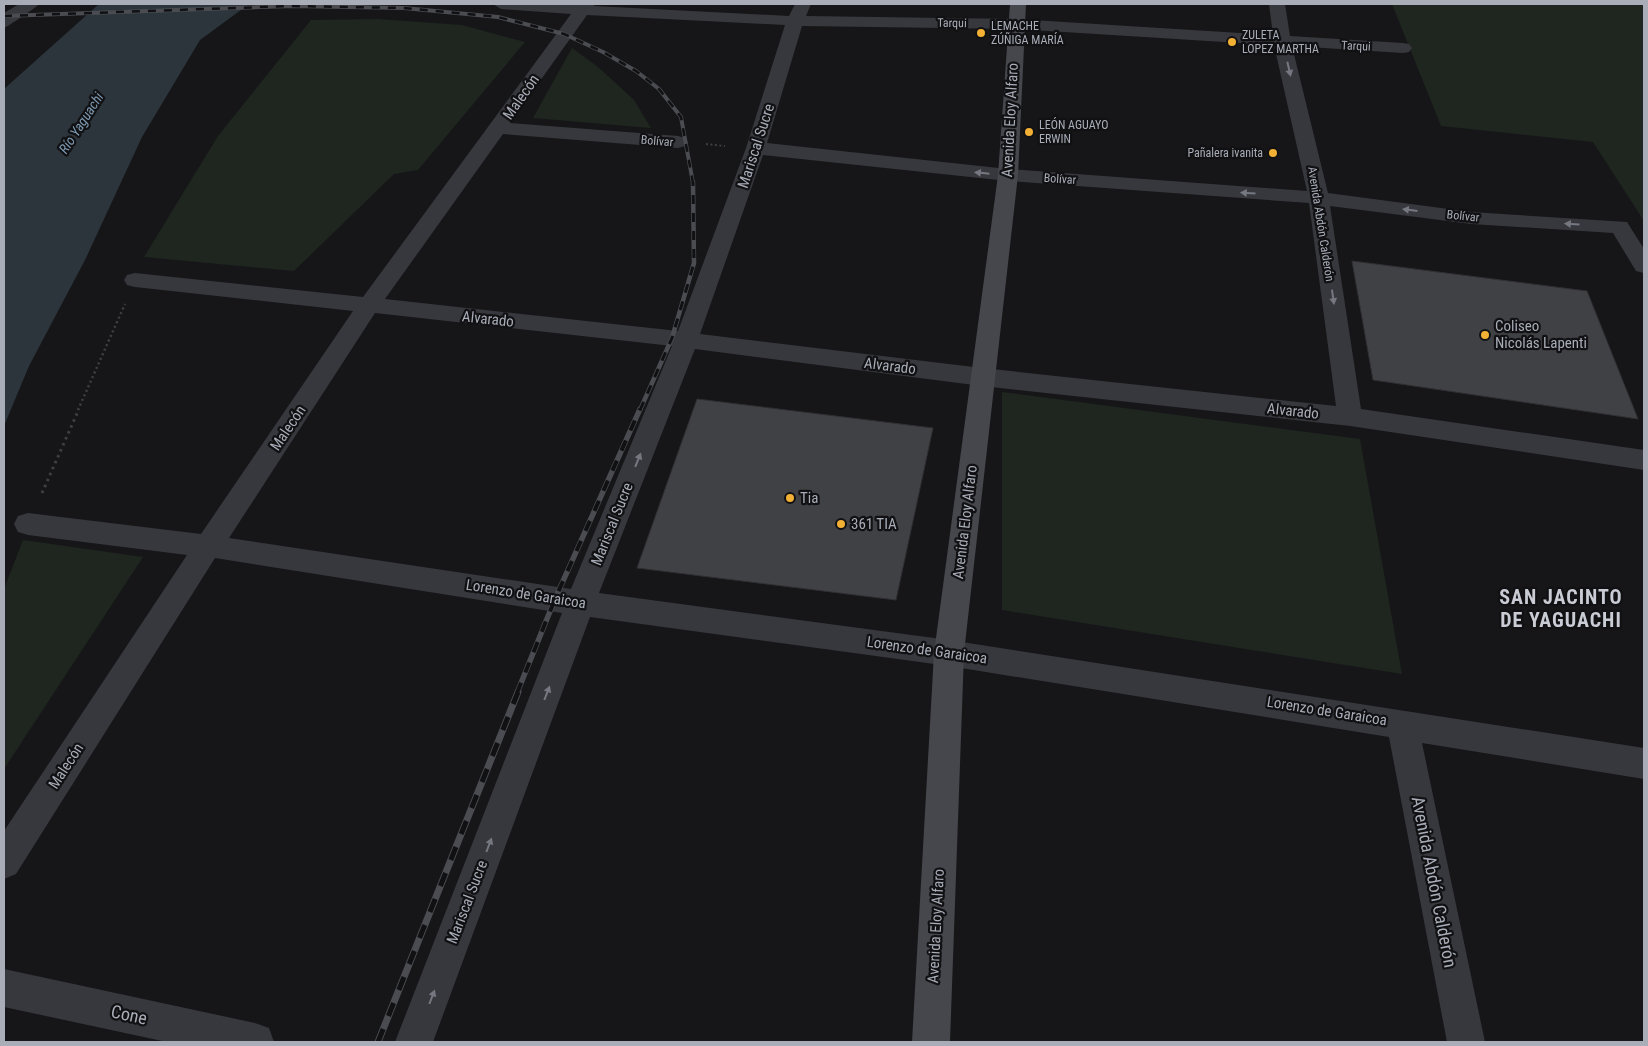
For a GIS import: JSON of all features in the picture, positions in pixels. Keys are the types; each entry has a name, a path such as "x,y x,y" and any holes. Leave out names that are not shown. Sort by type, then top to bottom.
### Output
{"street":[{"path":"4,6 30,4"},
{"path":"4,24 11,16 30,4"},
{"name":"Tarqui","path":"501,4 585,7 795,21 1016,14 1282,42 1402,48"},
{"name":"Mariscal Sucre","path":"414,1042 580,603 686,341 756,148 795,21 803,4"},
{"name":"Avenida Abdón Calderón","path":"1277,4 1282,42 1319,198 1350,417"},
{"name":"Malecón","path":"4,862 208,546 368,307 585,7"},
{"name":"Avenida Eloy Alfaro","path":"931,1042 949,652 1008,175 1016,14"},
{"name":"Bolívar","path":"499,128 678,142"},
{"name":"Bolívar","path":"756,148 1008,175 1319,198 1472,218 1620,227 1644,266"},
{"name":"Alvarado","path":"135,280 1350,417 1644,460"},
{"name":"Lorenzo de Garaicoa","path":"28,524 208,546 580,603 949,652 1644,763"},
{"name":"Avenida Abdón Calderón","path":"1402,723 1466,1042"},
{"name":"Cone","path":"4,988 255,1042"}],"path":[{"name":"Bolívar","path":"678,142 756,148"},
{"path":"28,524 135,280"}],"shaded area":[{"path":"1392,4 1644,4 1644,221 1593,142 1441,126"},
{"path":"378,19 462,25 525,42 418,170 394,174 294,271 144,257 218,136 311,20"},
{"path":"572,48 598,67 634,100 651,128 533,118"},
{"path":"1002,392 1360,439 1402,674 1002,610"},
{"path":"23,540 143,557 4,769 4,589"}],"water":[{"name":"Río Yaguachi","path":"99,4 249,4 200,40 142,137 85,260 29,366 4,426 4,89"}],"building":[{"name":"Coliseo Nicolás Lapenti","path":"1352,261 1587,291 1638,419 1373,380"},
{"name":"Tia","path":"697,399 933,428 896,600 637,568"}],"railway":[{"path":"4,16 292,6 404,8 498,17 564,34 603,52 636,71 659,89 681,117 693,183"},
{"path":"640,410 672,338 694,263 693,182"},
{"path":"517,693 555,599 640,409"},
{"path":"378,1042 518,692"}],"place":[{"name":"LEMACHE ZÚÑIGA MARÍA","path":"981,33"},
{"name":"ZULETA LOPEZ MARTHA","path":"1232,42"},
{"name":"LEÓN AGUAYO ERWIN","path":"1029,132"},
{"name":"Pañalera ivanita","path":"1273,153"},
{"name":"Coliseo Nicolás Lapenti","path":"1485,335"},
{"name":"Tia","path":"790,498"},
{"name":"361 TIA","path":"841,524"}],"district":[{"name":"SAN JACINTO DE YAGUACHI","path":"1561,608"}]}
